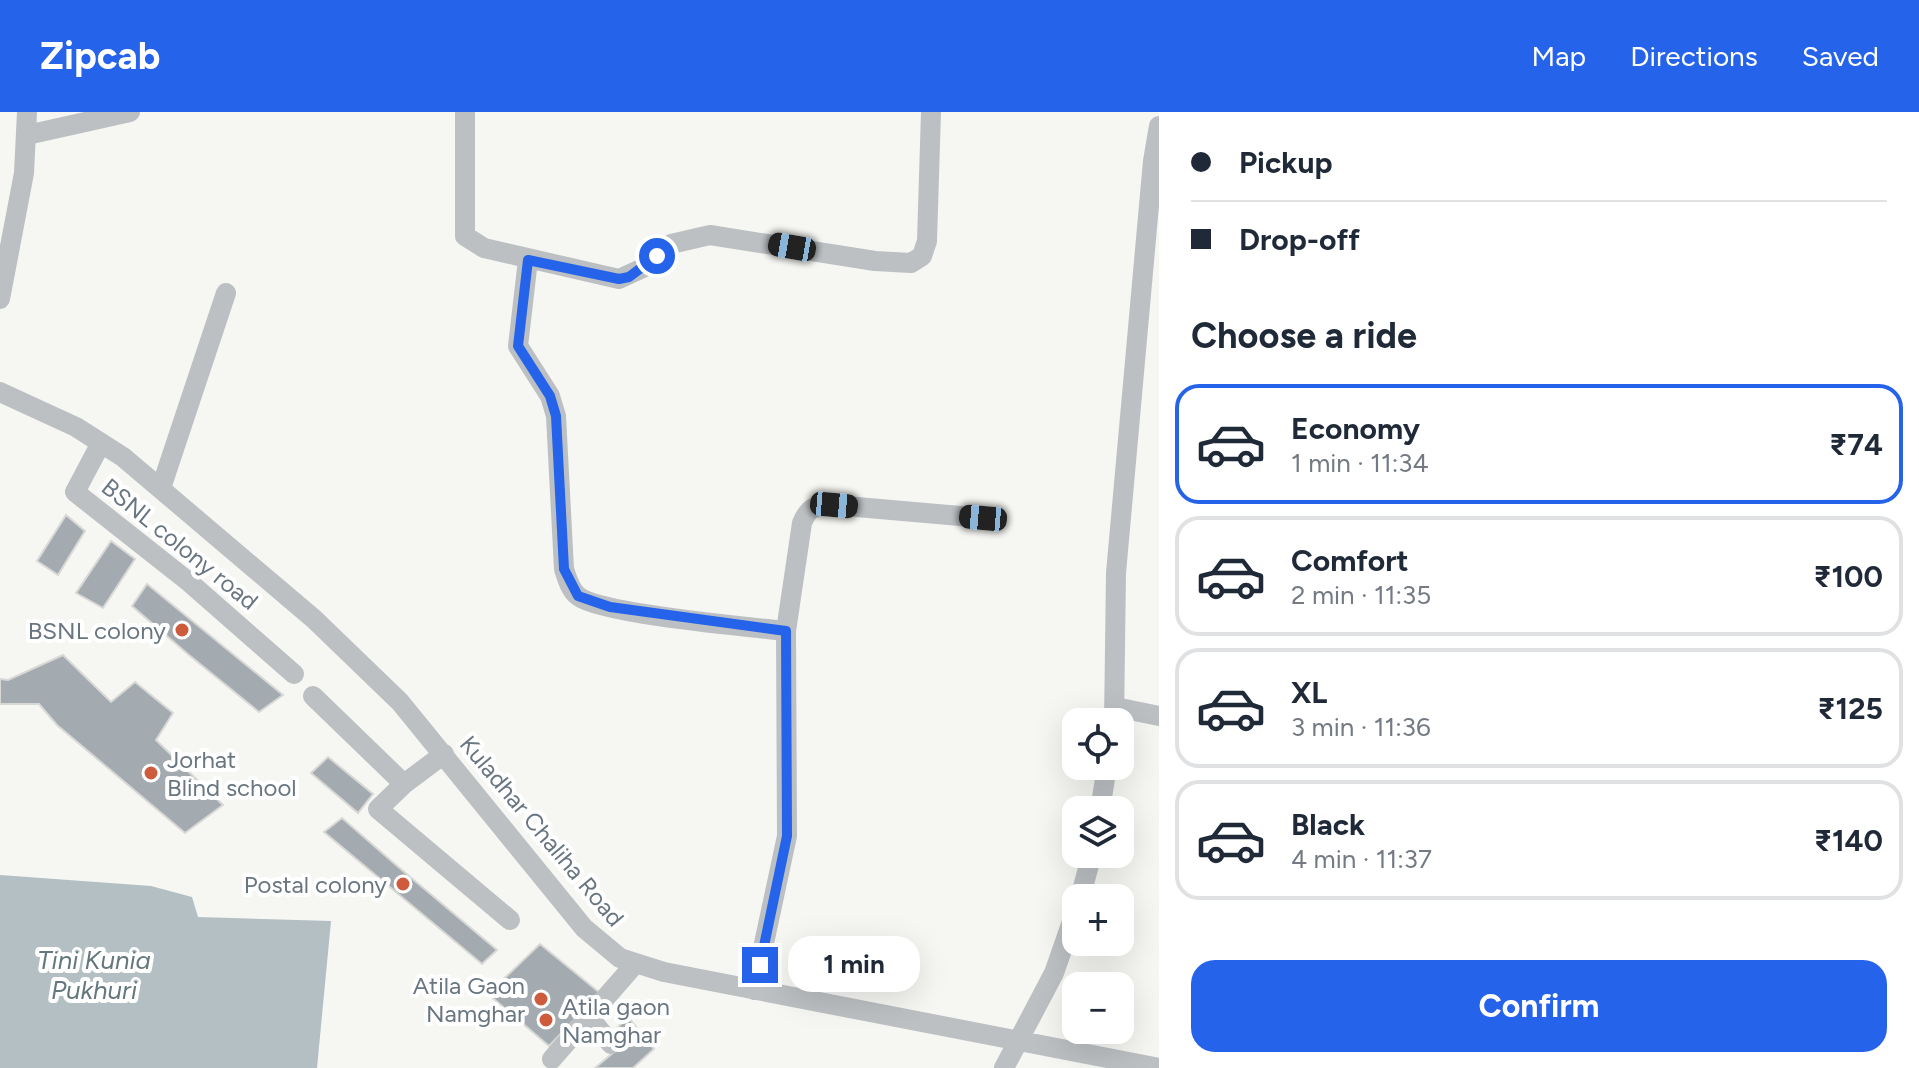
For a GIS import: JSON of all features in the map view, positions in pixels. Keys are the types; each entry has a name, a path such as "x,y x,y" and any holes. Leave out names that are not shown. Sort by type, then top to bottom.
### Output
{"street":[{"path":"0,299 19,204 27,112"},
{"path":"27,135 130,112"},
{"path":"465,112 462,228 465,236 484,248 619,279 643,268 671,244 710,235 875,261 911,263 922,256 927,241 931,112"},
{"path":"1115,708 1116,562 1153,161 1159,126"},
{"path":"528,260 518,346 550,396 556,416 564,569 569,585 578,596 610,607 786,631"},
{"path":"161,488 226,293"},
{"name":"Kuladhar Chaliha Road","path":"0,392 76,427 101,443 161,488 342,646 400,702 584,928 620,958 754,990 1159,1068"},
{"name":"BSNL colony road","path":"101,443 75,492 189,582 294,674"},
{"path":"754,990 787,836 786,631 802,523 807,511 816,505 983,518"},
{"path":"313,696 404,784"},
{"path":"1134,715 1159,716"},
{"path":"444,754 404,784 378,809 510,920"},
{"path":"1004,1068 1020,1043 1062,950"},
{"path":"552,1059 635,964"},
{"path":"589,1017 611,1044"}],"water":[{"name":"Tini Kunia Pukhuri","path":"0,875 151,886 192,897 198,917 331,921 317,1068 0,1068"}],"building":[{"name":"BSNL colony","path":"66,515 85,531 58,575 37,561"},
{"name":"BSNL colony","path":"111,541 135,559 103,608 76,593"},
{"name":"BSNL colony","path":"147,584 283,695 259,712 189,655 132,606"},
{"name":"Jorhat Blind school","path":"63,655 111,702 135,682 173,713 156,740 223,805 185,833 57,725 39,704 0,704 0,679 8,680"},
{"name":"Postal colony","path":"328,757 373,794 358,813 311,773"},
{"name":"Postal colony","path":"342,818 497,950 482,964 324,832"},
{"name":"Atila gaon Namghar","path":"540,944 600,993 549,1046 488,994"},
{"path":"628,1017 654,1049 633,1068 595,1068 621,1046 612,1033"}],"place":[{"name":"BSNL colony","path":"182,630"},
{"name":"Jorhat Blind school","path":"151,773"},
{"name":"Postal colony","path":"403,884"},
{"name":"Atila Gaon Namghar","path":"541,999"},
{"name":"Atila gaon Namghar","path":"546,1020"}],"route":[{"path":"657,256 629,277 619,279 528,260 517,333 518,346 550,396 556,416 564,569 569,585 578,596 610,607 786,631 787,836 760,965"}]}
